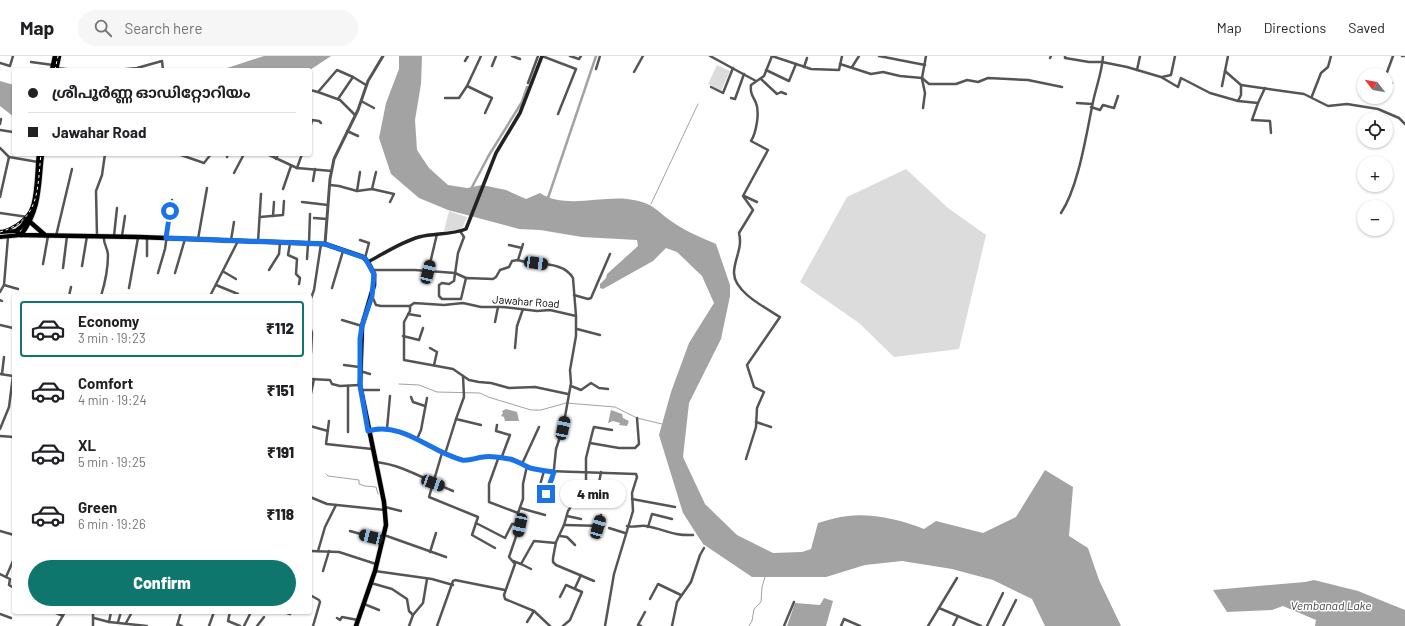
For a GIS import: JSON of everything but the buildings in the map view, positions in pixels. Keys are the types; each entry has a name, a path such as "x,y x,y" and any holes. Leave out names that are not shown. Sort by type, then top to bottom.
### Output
{"highway":[{"path":"54,68 55,56"},
{"path":"54,68 59,56"},
{"path":"39,156 35,198 29,220 16,232 21,235 147,237 323,244 343,250 366,260 373,270 374,284 372,296 362,326 359,369 368,431 385,509 383,538 377,564 356,626"},
{"path":"21,235 38,198 42,156"},
{"path":"29,220 45,235"}],"main road":[{"path":"366,260 411,240 466,229 491,164 520,113 542,56"},
{"path":"0,232 16,232"},
{"path":"0,237 21,235"}],"street":[{"path":"0,63 10,66 13,56"},
{"path":"312,296 323,244 332,171 337,151 355,115 366,85 383,56"},
{"path":"465,61 468,56"},
{"path":"445,98 459,98 468,86 481,56"},
{"path":"492,66 496,56"},
{"path":"512,56 520,59"},
{"path":"528,83 538,56"},
{"path":"542,56 576,69 558,114"},
{"path":"570,56 579,59 581,56"},
{"path":"596,69 600,56"},
{"path":"634,72 643,56"},
{"path":"710,56 756,81"},
{"path":"743,196 768,150 751,141 756,131 757,110 756,103 750,93 751,85 761,79 772,56 804,67 838,70 842,56"},
{"path":"852,67 859,56"},
{"path":"879,56 925,65"},
{"path":"923,108 925,93 922,78 926,56"},
{"path":"1065,56 1065,58 1089,62 1102,62 1137,70 1161,77 1178,87 1181,78 1210,94 1238,101 1258,103"},
{"path":"1061,213 1072,192 1092,105 1099,82 1103,56"},
{"path":"1137,70 1140,56"},
{"path":"1161,77 1171,75 1175,56"},
{"path":"1222,86 1228,56"},
{"path":"1312,96 1321,73 1328,67 1331,56"},
{"path":"1389,68 1393,56"},
{"path":"804,67 807,58"},
{"path":"142,68 162,61 163,68"},
{"path":"32,62 54,68"},
{"path":"766,70 789,81 796,64"},
{"path":"840,64 871,74 883,72 900,76 922,78 929,84 956,84 967,80 978,82 988,78 1028,80 1062,86"},
{"path":"711,87 723,93 733,68"},
{"path":"318,92 337,70 366,85"},
{"path":"1225,71 1241,85 1312,96 1328,106 1347,104 1378,109 1399,118 1405,124"},
{"path":"731,98 735,99 744,74"},
{"path":"338,100 353,77"},
{"path":"761,79 777,94 781,92 786,94"},
{"path":"1238,101 1241,95 1241,85"},
{"path":"468,86 492,98 485,113"},
{"path":"1265,88 1252,120 1270,121 1271,133"},
{"path":"312,90 338,100 355,115"},
{"path":"1077,103 1092,105 1100,110 1103,105 1114,108 1118,96"},
{"path":"360,101 374,108"},
{"path":"0,124 1,119"},
{"path":"312,119 321,123"},
{"path":"0,130 12,132"},
{"path":"347,131 358,136"},
{"path":"0,148 9,157 38,162"},
{"path":"97,237 96,191 102,174 105,156"},
{"path":"184,156 204,163 209,156"},
{"path":"234,173 243,156"},
{"path":"271,156 297,168 332,171"},
{"path":"297,168 301,156"},
{"path":"0,197 9,157"},
{"path":"283,189 291,166"},
{"path":"56,236 72,169"},
{"path":"313,181 315,169"},
{"path":"357,192 360,172"},
{"path":"372,190 376,172"},
{"path":"330,186 339,186 357,192 372,190 394,194 390,202"},
{"path":"198,239 206,188"},
{"path":"258,242 261,194"},
{"path":"743,196 757,202"},
{"path":"743,196 753,210 739,233 741,242 734,274 742,292 780,317 747,365 754,387 764,392 757,408 756,422 746,458"},
{"path":"158,273 166,238 172,200"},
{"path":"260,217 284,214 284,201"},
{"path":"273,216 274,202"},
{"path":"302,202 329,205"},
{"path":"114,237 117,208"},
{"path":"0,213 29,220"},
{"path":"307,259 310,214"},
{"path":"122,237 125,216"},
{"path":"314,218 327,219"},
{"path":"231,241 234,222"},
{"path":"460,231 464,237 458,252 454,281 449,284 442,283 439,285 439,296 442,300 461,299 466,278"},
{"path":"428,272 437,234"},
{"path":"43,264 45,235"},
{"path":"64,268 67,236"},
{"path":"82,266 86,236"},
{"path":"0,292 4,285 8,237"},
{"path":"102,294 106,279 108,253 103,242 104,237"},
{"path":"129,288 138,237"},
{"path":"147,237 147,256"},
{"path":"175,273 185,239"},
{"path":"360,240 369,244 366,260"},
{"path":"211,294 224,272 238,241"},
{"path":"269,270 278,255 280,243"},
{"path":"290,243 288,255 297,259 296,273 300,278 299,284"},
{"path":"518,260 524,244"},
{"path":"509,246 522,248"},
{"path":"332,288 343,250"},
{"path":"573,294 588,299 591,298 610,254"},
{"path":"373,270 415,270 456,273 466,278 493,279 500,270 518,260 563,269 573,278 573,294 577,329 571,366 571,386 568,394 563,428 556,449 554,472 546,494"},
{"path":"224,272 236,279"},
{"path":"4,285 18,289"},
{"path":"216,285 238,294"},
{"path":"69,294 71,287"},
{"name":"Jawahar Road","path":"372,296 376,305 381,306 410,306 414,303 420,302 537,311 550,310 576,316"},
{"path":"410,306 404,322 404,360 453,369 469,380 491,383 509,388 535,387 568,394"},
{"path":"495,322 498,307"},
{"path":"515,348 517,326 523,309"},
{"path":"408,314 420,316"},
{"path":"342,320 362,326"},
{"path":"0,325 12,328"},
{"path":"403,336 419,340 423,328"},
{"path":"577,329 600,335"},
{"path":"430,348 437,352 434,365"},
{"path":"4,357 1,374 12,376"},
{"path":"344,365 370,374"},
{"path":"463,376 464,397 443,453 429,497 478,516 472,535 495,548"},
{"path":"312,388 314,379 324,379 330,380 332,384 379,390"},
{"path":"571,386 581,390 591,383 599,388 608,389"},
{"path":"348,386 348,432"},
{"path":"0,429 2,419 9,407 12,395"},
{"path":"387,429 390,396"},
{"path":"411,397 413,402 425,406"},
{"path":"417,439 426,398"},
{"path":"590,443 619,448 635,448 639,444 637,418"},
{"path":"456,419 481,425"},
{"path":"329,421 326,444 372,449"},
{"path":"756,422 771,427"},
{"path":"496,425 496,431 510,436 489,484 489,502 518,513"},
{"path":"312,427 328,431"},
{"path":"522,464 539,427"},
{"path":"594,581 556,565 553,562 556,543 560,536 568,511 582,491 587,471 586,458 594,427 612,430"},
{"path":"368,431 378,428 407,434 443,453 464,460 474,460 483,457 512,460 544,471 554,472 587,471 636,474 637,477 633,484 633,511 627,526 614,574 605,626"},
{"path":"0,436 12,437"},
{"path":"375,462 397,465 453,491"},
{"path":"527,466 523,484 524,499 518,513 520,524 509,557 513,561 532,569"},
{"path":"540,485 544,471"},
{"path":"599,483 601,472"},
{"path":"312,498 327,504 349,505 367,510 401,510"},
{"path":"632,499 675,507"},
{"path":"318,551 325,527 336,504"},
{"path":"520,508 545,515"},
{"path":"648,527 652,514 672,519"},
{"path":"598,527 601,515"},
{"path":"567,516 581,519"},
{"path":"476,523 505,538 512,524 520,524"},
{"path":"564,525 604,526"},
{"path":"627,526 648,527 680,536 692,535"},
{"path":"609,528 625,533"},
{"path":"0,531 12,534"},
{"path":"350,531 383,538 446,557"},
{"path":"430,552 436,533"},
{"path":"560,536 567,537 575,545"},
{"path":"522,564 534,541 556,543"},
{"path":"672,626 677,602 691,582 700,555 704,548"},
{"path":"312,551 339,552 377,564"},
{"path":"323,571 329,551"},
{"path":"513,561 514,564 505,590 505,600 534,611 548,626"},
{"path":"6,576 12,563"},
{"path":"375,571 428,579 452,585"},
{"path":"0,574 10,579 8,585 12,587"},
{"path":"575,588 581,575"},
{"path":"928,626 957,578"},
{"path":"409,626 413,615 423,603 428,579"},
{"path":"437,626 453,581 455,580 505,590"},
{"path":"371,583 392,589 407,599 409,611 413,615"},
{"path":"650,599 658,584 681,595"},
{"path":"560,598 566,585 582,592 570,620 563,626"},
{"path":"987,626 1003,593"},
{"path":"312,596 320,602 313,626"},
{"path":"1003,626 1016,600"},
{"path":"784,626 794,602"},
{"path":"364,604 378,610"},
{"path":"939,608 980,626"},
{"path":"527,622 534,611"},
{"path":"641,626 638,625 645,612"},
{"path":"0,614 11,618"},
{"path":"57,626 63,616 58,614"},
{"path":"93,614 94,618 93,626"},
{"path":"109,622 111,614"},
{"path":"118,622 120,614"},
{"path":"124,624 131,614"},
{"path":"180,614 177,625 182,626"},
{"path":"209,626 213,614"},
{"path":"230,614 228,620 240,626"},
{"path":"244,626 250,614"},
{"path":"953,626 958,616"},
{"path":"257,626 264,617"},
{"path":"337,618 340,620 342,617 359,620"},
{"path":"94,618 109,622 147,626"},
{"path":"841,626 844,619 860,626"}],"shaded area":[{"path":"717,65 730,71 721,91 708,84"},
{"path":"906,169 948,208 986,235 959,349 894,357 859,323 800,282 847,197"},
{"path":"449,211 467,217 463,227 458,230 444,231"}],"water":[{"path":"264,56 331,56 312,69 227,68"},
{"path":"399,56 422,56 421,84 415,120 417,150 429,168 448,185 467,188 482,185 506,190 526,199 540,193 550,198 571,201 616,199 636,200 650,205 686,230 716,244 730,285 730,296 721,339 689,403 683,457 705,504 737,535 773,553 802,552 811,549 818,523 840,517 857,515 886,518 924,529 936,521 983,533 1016,517 1045,470 1073,487 1069,536 1088,548 1099,580 1121,626 1045,626 1032,599 993,580 952,569 902,561 865,565 826,577 752,577 703,544 683,513 659,435 671,392 689,343 714,303 702,276 677,252 666,248 653,261 603,289 600,288 600,284 606,278 607,274 638,246 637,240 582,237 540,230 519,229 448,210 419,198 391,174 379,138 386,103 399,69"},
{"path":"0,81 12,84 12,115 0,106"},
{"path":"506,409 517,412 519,421 505,421 504,417 501,416 503,413 502,411"},
{"path":"611,410 622,414 623,418 629,421 627,426 619,425 620,423 613,421 608,423"},
{"name":"Vembanad Lake","path":"1314,580 1358,591 1405,610 1405,626 1315,626 1316,620 1283,606 1272,610 1227,612 1213,590"},
{"path":"824,598 833,601 826,626 787,626 795,603 820,605"}],"waterway":[{"path":"548,198 596,56"},
{"path":"472,187 489,155 522,102 527,87"},
{"path":"651,204 698,104"},
{"path":"399,384 419,385 437,392 480,393 488,397 531,410 541,410 566,403 615,407 637,418 662,424"},
{"path":"326,474 328,476 359,480 359,484 376,487 378,494"},
{"path":"749,626 752,621 754,609 761,602 762,587 765,577"}],"railway":[{"path":"55,68 58,56"},
{"path":"0,232 13,227 23,220 30,211 37,190 41,156"}],"route":[{"path":"170,211 166,238 325,244 363,257 368,262 374,274 372,296 362,326 360,339 360,385 368,431 378,428 407,434 423,444 447,455 464,460 490,457 512,460 531,468 554,472 553,479 546,494"}]}
